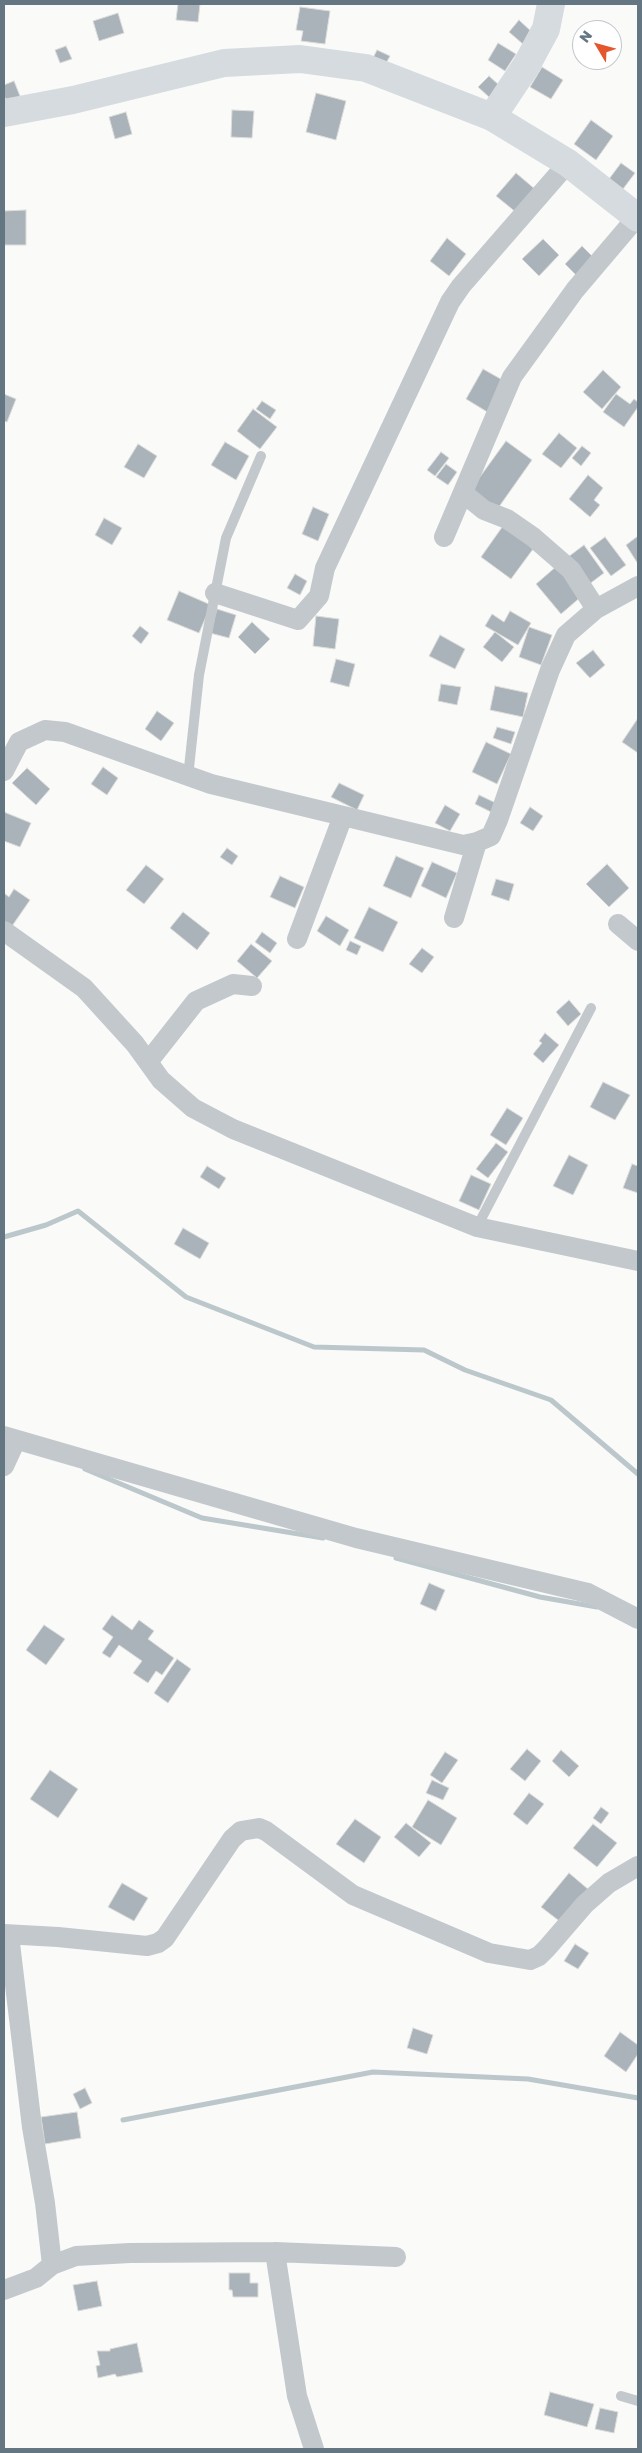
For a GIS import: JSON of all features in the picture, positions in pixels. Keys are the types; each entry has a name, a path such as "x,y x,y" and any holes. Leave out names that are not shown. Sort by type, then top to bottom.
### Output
{"main road":[{"path":"492,117 526,66 546,29 551,4"},
{"path":"4,112 74,100 214,64 300,59 366,68 492,117 568,163 638,218"}],"street":[{"path":"215,593 298,620 319,596 325,568 450,302 461,286 568,163"},
{"path":"444,537 512,377 576,290 638,218"},
{"path":"462,493 484,510 507,519 534,536 571,570 596,609"},
{"path":"4,771 19,742 45,730 65,732 188,777 463,845 477,842 491,836 498,820 559,648 566,635 596,609 638,586"},
{"path":"297,939 342,816"},
{"path":"454,918 477,842"},
{"path":"618,924 638,941"},
{"path":"4,931 84,988 135,1044 161,1080 193,1108 233,1129 477,1227 638,1261"},
{"path":"148,1062 196,1001 233,984 252,986"},
{"path":"4,1466 10,1438 356,1538 588,1593 638,1619"},
{"path":"52,2265 45,2203 32,2126 6,1934 147,1946 158,1943 165,1938 232,1839 241,1831 259,1828 266,1831 353,1895 489,1952 530,1960 539,1956 585,1904 603,1888 630,1869 638,1866"},
{"path":"274,2252 297,2396 314,2449"},
{"path":"4,2290 36,2278 52,2265 76,2256 130,2253 274,2252 396,2257"}],"lane":[{"path":"188,777 199,675 226,538 261,456"},
{"path":"477,1227 591,1008"},
{"path":"621,2396 638,2401"}],"building":[{"path":"178,4 200,4 198,22 176,20"},
{"path":"300,7 330,11 325,44 301,41 303,31 296,30"},
{"path":"118,13 124,33 99,41 93,21"},
{"path":"519,20 534,34 524,45 509,32"},
{"path":"498,43 516,54 505,71 488,60"},
{"path":"66,46 72,59 60,63 55,50"},
{"path":"377,50 390,56 385,65 373,58"},
{"path":"542,67 563,80 551,99 530,87"},
{"path":"489,76 500,86 489,97 478,87"},
{"path":"14,81 22,101 8,106 4,95 4,85"},
{"path":"316,93 346,101 336,140 306,132"},
{"path":"232,110 254,111 252,138 231,137"},
{"path":"126,112 132,134 115,139 109,117"},
{"path":"591,120 613,136 596,160 574,144"},
{"path":"621,163 635,173 623,189 609,179"},
{"path":"516,173 536,190 517,213 496,196"},
{"path":"26,210 26,245 4,245 4,211"},
{"path":"447,238 466,254 449,276 430,261"},
{"path":"543,239 559,255 539,276 522,259"},
{"path":"582,246 595,259 578,277 565,264"},
{"path":"483,369 506,382 489,413 466,399"},
{"path":"603,370 621,387 602,409 583,392"},
{"path":"4,394 16,399 7,422 4,421"},
{"path":"616,394 630,404 634,399 638,402 638,407 624,427 603,412"},
{"path":"262,401 276,410 270,419 256,409"},
{"path":"253,409 277,427 260,449 237,431"},
{"path":"559,433 577,448 561,468 542,454"},
{"path":"506,441 532,460 496,511 469,492"},
{"path":"225,442 249,456 236,480 211,465"},
{"path":"138,444 157,456 144,478 124,467"},
{"path":"582,446 591,453 581,466 572,458"},
{"path":"441,452 449,458 435,476 427,470"},
{"path":"446,464 457,472 448,485 436,477"},
{"path":"588,475 603,488 594,500 600,505 590,517 569,499"},
{"path":"313,507 329,514 318,541 302,534"},
{"path":"104,518 122,528 112,545 95,535"},
{"path":"505,523 536,545 511,579 481,557"},
{"path":"638,536 638,564 626,545"},
{"path":"605,537 626,565 611,576 590,548"},
{"path":"584,545 604,573 588,585 568,557"},
{"path":"558,565 583,595 561,614 536,584"},
{"path":"295,574 307,581 300,595 287,588"},
{"path":"179,591 211,605 199,633 167,620"},
{"path":"217,609 236,615 229,638 210,633"},
{"path":"510,611 531,623 518,645 485,626 492,614 504,622"},
{"path":"316,616 339,619 335,649 313,646"},
{"path":"252,622 270,639 255,654 238,637"},
{"path":"140,626 149,633 141,644 132,636"},
{"path":"529,627 552,635 541,665 519,657"},
{"path":"495,632 514,647 502,662 483,647"},
{"path":"440,635 465,649 455,669 429,656"},
{"path":"593,650 605,665 590,678 576,663"},
{"path":"336,659 355,664 349,687 330,682"},
{"path":"441,684 461,687 457,705 438,701"},
{"path":"495,686 528,693 523,717 490,710"},
{"path":"157,711 174,723 161,741 145,729"},
{"path":"638,718 638,753 622,742"},
{"path":"497,727 515,732 511,744 493,738"},
{"path":"486,742 511,754 497,784 472,772"},
{"path":"103,767 118,778 107,795 91,784"},
{"path":"27,768 50,789 36,805 12,783"},
{"path":"339,783 364,795 357,810 331,797"},
{"path":"479,795 500,805 495,814 475,804"},
{"path":"445,805 460,814 450,831 435,823"},
{"path":"530,807 543,816 533,831 520,823"},
{"path":"4,812 31,823 20,847 4,841"},
{"path":"227,848 238,856 232,865 220,857"},
{"path":"396,856 424,868 411,898 383,886"},
{"path":"432,862 457,873 446,898 421,886"},
{"path":"607,864 629,888 609,907 586,884"},
{"path":"146,865 164,879 144,904 126,890"},
{"path":"280,876 304,887 295,908 270,897"},
{"path":"496,879 514,884 509,901 491,895"},
{"path":"14,889 30,900 10,929 4,925 4,893 9,897"},
{"path":"369,907 398,922 383,952 354,938"},
{"path":"183,912 210,933 197,950 170,928"},
{"path":"326,916 349,930 340,946 317,931"},
{"path":"262,932 277,943 270,953 255,942"},
{"path":"350,941 361,946 357,955 346,950"},
{"path":"251,944 272,961 257,978 237,961"},
{"path":"422,948 434,957 422,973 409,964"},
{"path":"569,1000 581,1014 568,1026 556,1012"},
{"path":"545,1033 559,1045 543,1063 533,1054 542,1043 539,1041"},
{"path":"603,1082 630,1095 615,1120 590,1107"},
{"path":"507,1108 523,1118 506,1145 490,1135"},
{"path":"496,1143 508,1152 488,1178 476,1169"},
{"path":"569,1155 588,1165 573,1195 553,1186"},
{"path":"632,1164 638,1166 638,1193 623,1188"},
{"path":"207,1166 226,1178 219,1189 200,1177"},
{"path":"471,1175 491,1184 479,1210 459,1201"},
{"path":"183,1228 209,1243 200,1259 174,1244"},
{"path":"429,1583 445,1590 436,1611 420,1604"},
{"path":"112,1615 132,1630 139,1620 154,1631 148,1639 174,1658 162,1675 156,1671 148,1683 133,1673 142,1661 119,1645 110,1658 102,1653 113,1637 102,1629"},
{"path":"44,1625 65,1639 46,1665 26,1650"},
{"path":"177,1659 191,1669 168,1703 154,1693"},
{"path":"527,1749 541,1761 525,1781 510,1769"},
{"path":"561,1750 579,1766 569,1777 552,1761"},
{"path":"445,1752 458,1760 442,1783 430,1775"},
{"path":"50,1770 78,1789 58,1818 30,1799"},
{"path":"432,1780 449,1788 443,1800 426,1793"},
{"path":"529,1793 544,1804 527,1825 513,1814"},
{"path":"428,1800 457,1818 441,1845 412,1827"},
{"path":"601,1807 609,1813 601,1824 593,1818"},
{"path":"355,1819 381,1837 364,1863 336,1844"},
{"path":"406,1823 431,1843 419,1857 394,1837"},
{"path":"593,1824 617,1843 597,1867 573,1848"},
{"path":"569,1873 589,1890 562,1923 541,1907"},
{"path":"122,1883 148,1898 134,1921 108,1907"},
{"path":"575,1944 589,1953 578,1969 564,1961"},
{"path":"413,2028 433,2035 427,2054 407,2048"},
{"path":"620,2032 638,2045 638,2054 626,2072 604,2056"},
{"path":"85,2088 92,2103 80,2109 73,2094"},
{"path":"77,2112 81,2138 45,2144 41,2117"},
{"path":"229,2273 250,2273 250,2283 258,2283 258,2297 233,2297 232,2290 229,2290"},
{"path":"97,2281 102,2306 78,2311 73,2285"},
{"path":"137,2343 143,2372 117,2377 115,2374 98,2378 96,2366 100,2365 97,2351 110,2351 110,2349"},
{"path":"550,2392 594,2404 587,2427 544,2415"},
{"path":"600,2408 618,2412 614,2433 595,2429"}],"waterway":[{"path":"4,1237 46,1225 78,1211 186,1297 314,1347 424,1350 465,1370 551,1400 638,1474"},
{"path":"85,1469 202,1518 323,1538"},
{"path":"396,1558 540,1597 597,1607"},
{"path":"123,2120 373,2072 528,2079 638,2098"}]}
